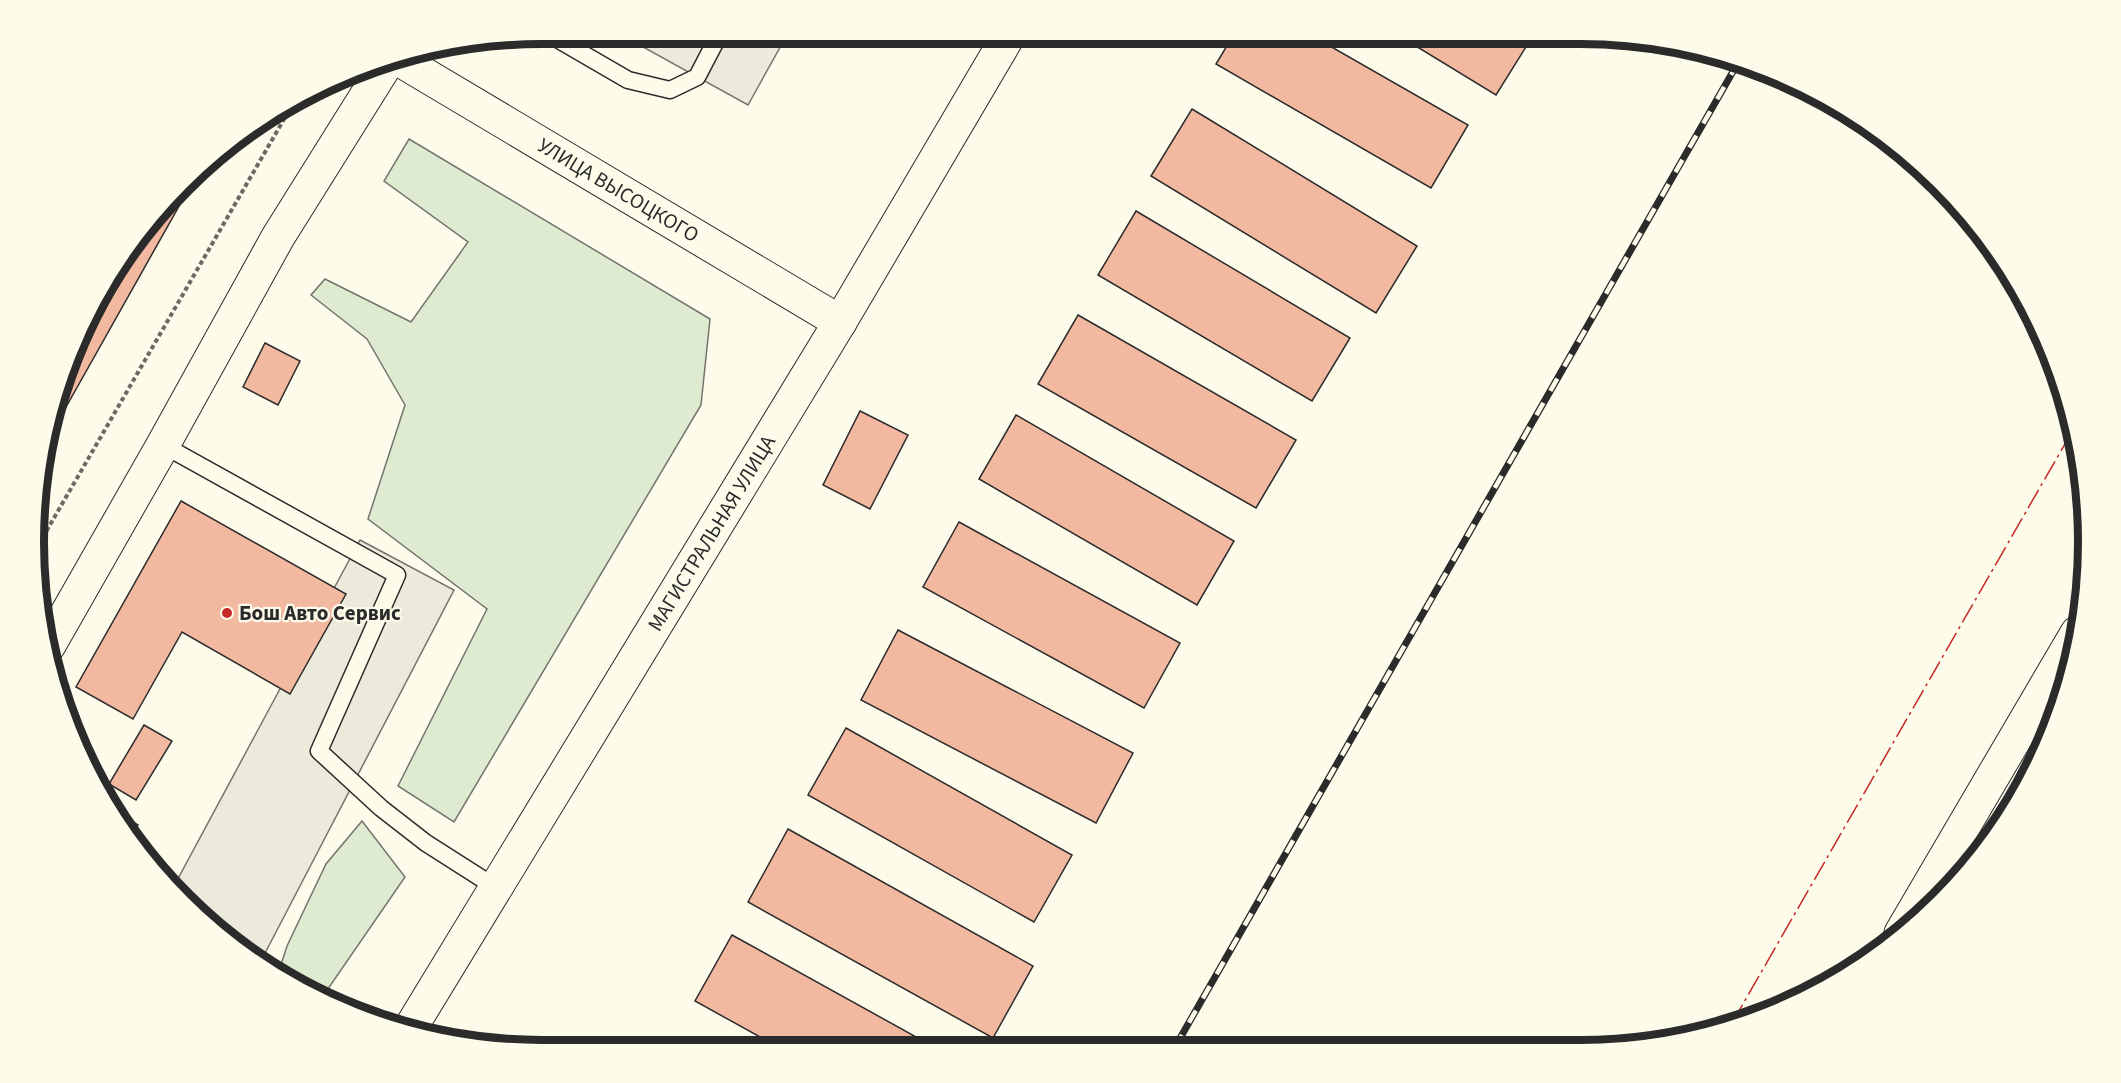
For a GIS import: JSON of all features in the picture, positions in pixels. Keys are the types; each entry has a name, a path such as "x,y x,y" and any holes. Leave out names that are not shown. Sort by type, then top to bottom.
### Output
{"street":[{"name":"МАГИСТРАЛЬНАЯ УЛИЦА","path":"413,1023 840,322 1004,44"},
{"name":"УЛИЦА ВЫСОЦКОГО","path":"404,63 840,322"},
{"path":"50,623 163,445 278,237 383,69"},
{"path":"1914,910 2065,654"}],"lane":[{"path":"566,44 628,80 670,90 697,77 714,44"},
{"path":"163,445 397,575 319,752 381,808 426,843 495,887"}],"path":[{"path":"44,535 287,113"}],"green space":[{"path":"409,139 710,319 701,405 454,822 398,786 487,609 368,519 405,405 367,339 311,295 325,279 411,322 468,242 384,181"},
{"path":"362,821 405,877 327,991 281,966 287,946 326,864"}],"shaded area":[{"path":"638,44 782,44 748,105"},
{"path":"360,540 454,590 264,955 213,916 177,881"}],"building":[{"path":"1228,44 1326,44 1468,125 1431,188 1216,64"},
{"path":"1412,44 1528,44 1496,95"},
{"path":"1192,109 1417,246 1376,313 1151,176"},
{"path":"188,190 58,421 81,351 110,292 146,238"},
{"path":"1136,211 1350,338 1312,401 1098,275"},
{"path":"1078,315 1296,440 1256,508 1038,384"},
{"path":"265,343 300,361 278,405 243,387"},
{"path":"860,411 908,435 870,509 823,485"},
{"path":"1016,415 1234,541 1197,605 979,479"},
{"name":"Бош Авто Сервис","path":"181,501 346,594 290,694 182,632 133,719 76,687"},
{"path":"959,522 1180,643 1144,708 923,587"},
{"path":"898,630 1133,753 1096,823 861,700"},
{"path":"144,725 172,741 136,800 109,784"},
{"path":"846,728 1072,855 1034,922 808,795"},
{"path":"127,818 138,825 135,830"},
{"path":"788,829 1033,966 993,1038 748,902"},
{"path":"732,935 922,1040 766,1040 695,1001"}],"railway":[{"path":"1179,1040 1735,68"}],"power":[{"path":"1737,1014 2067,440"}],"place":[{"name":"Бош Авто Сервис","path":"227,613"}]}
